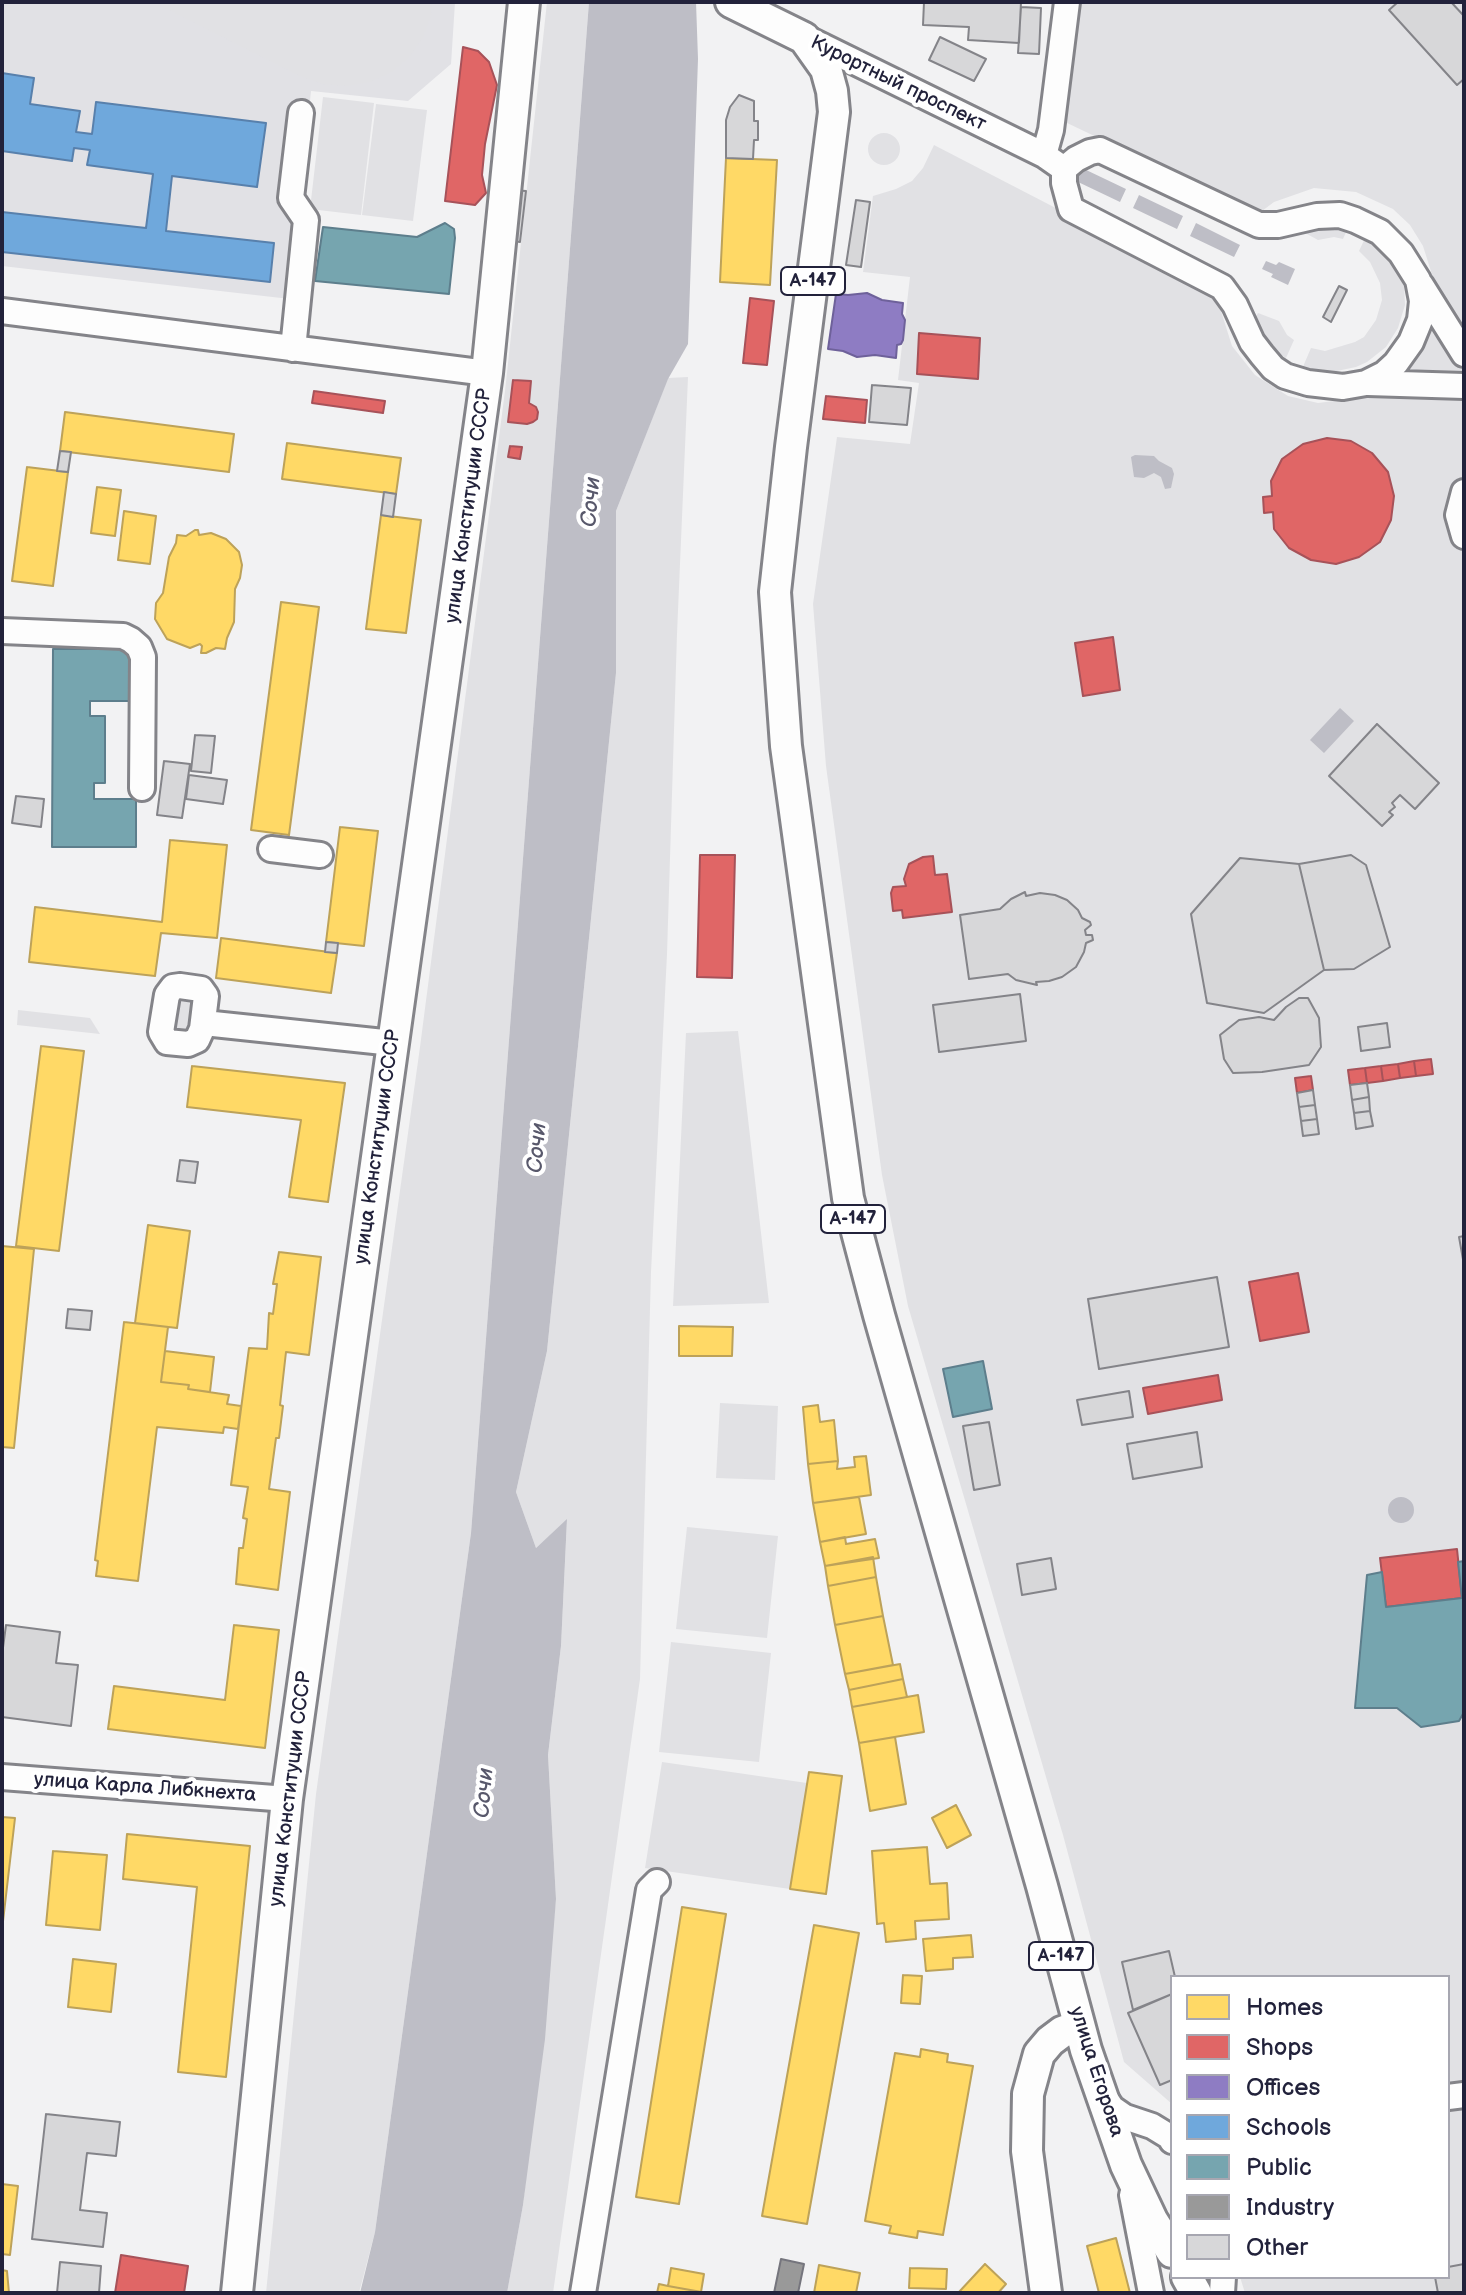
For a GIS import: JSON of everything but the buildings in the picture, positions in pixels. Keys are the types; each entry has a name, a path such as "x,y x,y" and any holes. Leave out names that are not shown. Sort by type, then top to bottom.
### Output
{"main road":[{"name":"улица Конституции СССР","path":"237,2293 287,1799 487,373 524,2"},
{"name":"Курортный проспект","path":"744,8 804,38"},
{"name":"улица Егорова","path":"804,38 826,69 834,112 775,592 786,746 848,1198 1079,2026 1126,2165"},
{"path":"1046,2293 1027,2151 1028,2094 1039,2054 1062,2032 1079,2026"},
{"name":"А-147","path":"1126,2165 1152,2220 1170,2249"}],"street":[{"path":"1044,155 1051,130 1067,2"},
{"name":"Курортный проспект","path":"804,38 1044,155 1064,169"},
{"path":"293,349 306,220 291,198 301,113"},
{"path":"1464,354 1401,253 1380,232 1348,217 1317,216 1278,225 1259,225 1100,150 1090,152 1064,169 1064,183 1071,209 1222,287 1235,305 1252,342 1273,368 1285,376 1308,383 1343,387 1366,383 1464,386"},
{"path":"1366,383 1384,374 1411,342 1420,320 1422,301 1418,280"},
{"path":"2,311 487,373"},
{"path":"1464,492 1458,515 1464,536"},
{"path":"2,631 123,636 139,647 143,657 142,788"},
{"path":"271,849 320,855"},
{"path":"204,1023 393,1043"},
{"name":"улица Карла Либкнехта","path":"2,1777 287,1799"},
{"path":"583,2293 649,1890 657,1882"},
{"path":"1102,2094 1112,2108 1125,2117 1152,2126 1170,2137"},
{"name":"А-147","path":"1126,2165 1151,2293"}],"shaded area":[{"path":"2,2 455,2 451,64 408,101 311,91 290,299 2,266"},
{"path":"153,2 432,2 423,37 409,57 391,72 370,82 346,86 323,84 300,76"},
{"path":"547,2 589,2 471,1533 375,2232 359,2293 266,2293 316,1794 420,1047 505,391"},
{"path":"1078,2 1464,2 1464,2293 1245,2293 1241,2279 1450,2279 1450,1975 1170,1975 1170,2102 1124,2062 1063,1835 908,1306 882,1175 826,766 813,604 837,437 910,444 919,383 898,380 910,277 863,272 873,196 912,181 923,168 934,145 1218,292 1232,346 1255,375 1288,396 1318,403 1366,397 1408,370 1434,319 1435,284 1423,246 1410,225 1393,209 1356,192 1314,188 1274,202 1258,214 1065,122"},
{"path":"323,97 374,103 361,215 310,209"},
{"path":"376,104 427,110 413,221 362,215"},
{"path":"884,133 895,138 900,149 895,160 884,165 873,160 868,149 873,138"},
{"path":"1351,221 1343,239 1318,240 1298,229"},
{"path":"1369,230 1400,269 1404,282 1405,305 1398,328 1386,347 1356,367 1332,372 1302,369 1311,348 1325,351 1355,342 1364,337 1376,320 1382,300 1380,283 1370,262 1359,251"},
{"path":"1258,313 1279,321 1294,340 1286,358 1273,350 1253,321"},
{"path":"688,377 667,954 651,1272 640,1679 553,2293 507,2293 523,2205 556,1899 548,1755 561,1646 567,1520 536,1548 516,1492 547,1351 616,673 616,511 668,378"},
{"path":"182,999 191,1000 194,1008 191,1026 185,1033 175,1032 172,1025 176,1003"},
{"path":"18,1010 90,1018 100,1034 17,1025"},
{"path":"738,1031 769,1303 673,1306 686,1033"},
{"path":"720,1403 778,1406 775,1480 716,1478"},
{"path":"687,1527 778,1536 767,1638 676,1629"},
{"path":"671,1642 771,1653 759,1762 659,1752"},
{"path":"662,1762 807,1783 790,1889 645,1868"}],"water":[{"name":"Сочи","path":"589,2 696,2 698,59 688,344 668,379 616,511 616,673 547,1351 516,1492 536,1548 567,1519 561,1646 548,1755 556,1899 545,2039 523,2205 507,2293 360,2293 375,2232 471,1533"},
{"path":"1082,168 1126,189 1120,202 1076,181"},
{"path":"1139,195 1183,216 1177,229 1133,208"},
{"path":"1196,223 1240,245 1234,257 1190,236"},
{"path":"1266,261 1276,265 1279,262 1295,269 1288,285 1262,269"},
{"path":"1154,456 1172,468 1171,488 1165,489 1161,477 1154,473 1144,478 1134,477 1131,457"},
{"path":"1340,708 1354,721 1324,753 1310,740"},
{"path":"1401,1497 1410,1501 1414,1510 1410,1519 1401,1523 1392,1519 1388,1510 1392,1501"}]}
